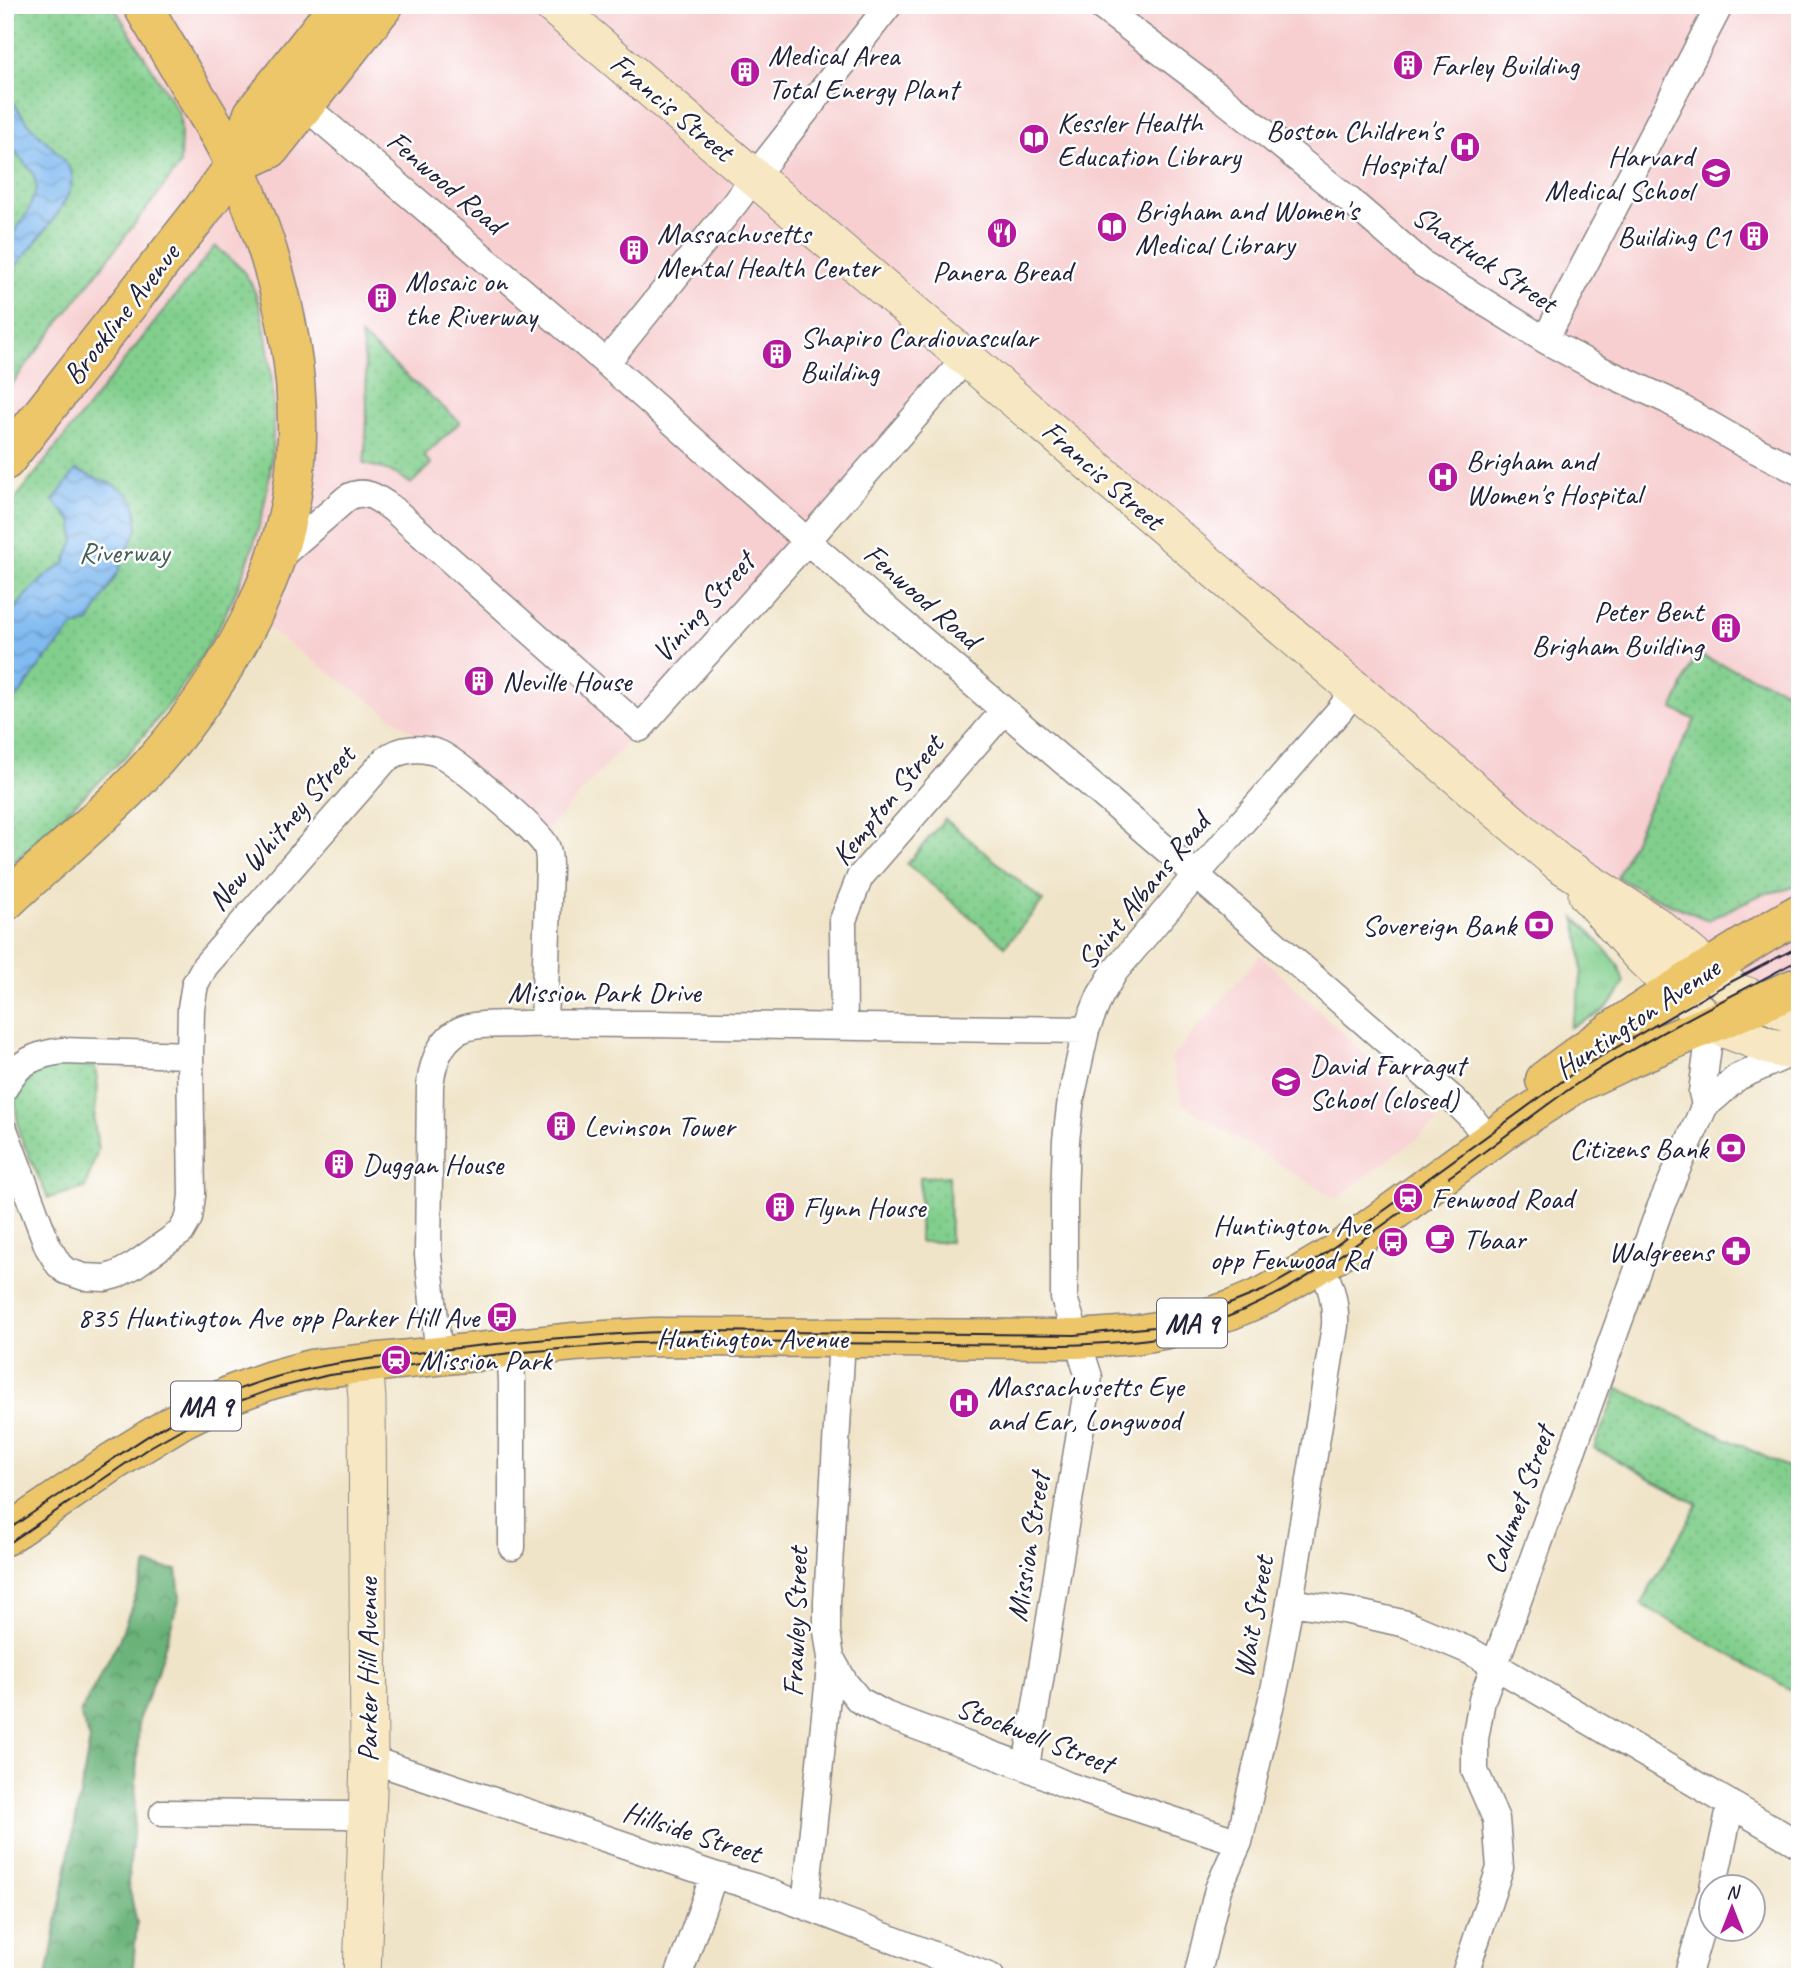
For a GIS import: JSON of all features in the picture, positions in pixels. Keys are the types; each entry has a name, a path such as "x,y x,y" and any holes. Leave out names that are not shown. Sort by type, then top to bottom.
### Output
{"main road":[{"path":"5,902 142,775 174,737 213,683 242,636 261,596 284,526 293,481 297,439 296,380 291,344 275,275 235,165 142,5"},
{"name":"Brookline Avenue","path":"5,461 200,213 235,165 253,114 339,5"},
{"name":"Brookline Avenue","path":"235,165 270,149 384,5"},
{"name":"Francis Street","path":"552,5 1559,863 1657,926 1736,992 1764,1002 1798,1041"},
{"name":"Francis Street","path":"1559,863 1633,948 1711,1024"},
{"name":"Huntington Avenue","path":"1490,1140 1533,1089 1574,1057 1708,968 1800,914"},
{"name":"Huntington Avenue","path":"5,1536 156,1434 217,1400 252,1386 311,1369 584,1341 653,1337 1077,1339 1134,1335 1192,1323 1250,1303 1319,1265 1490,1140 1586,1079 1800,986"},
{"path":"1711,1024 1772,1047 1798,1041"},
{"name":"Parker Hill Avenue","path":"362,1977 369,1759 367,1398 364,1364"}],"street":[{"path":"606,363 736,203 889,5"},
{"name":"Shattuck Street","path":"1098,5 1218,95 1348,199 1423,264 1545,340 1597,368 1667,400 1799,475"},
{"path":"1545,340 1720,5"},
{"name":"Fenwood Road","path":"305,106 606,363 807,541 1196,875 1456,1102 1490,1140"},
{"name":"Vining Street","path":"272,564 351,495 359,492 372,495 394,510 640,727 966,358"},
{"name":"Saint Albans Road","path":"1077,1339 1064,1298 1064,1180 1071,1099 1086,1030 1100,996 1115,971 1340,710 1354,689"},
{"name":"Kempton Street","path":"844,1026 843,920 860,877 1004,711"},
{"name":"New Whitney Street","path":"5,1132 48,1247 66,1271 84,1277 105,1278 116,1275 174,1238 186,1226 189,1218 192,1181 192,995 200,974 384,760 393,753 410,749 428,750 448,758 530,826 546,845 549,867 544,1024"},
{"name":"Mission Park Drive","path":"439,1356 428,1255 430,1085 435,1059 448,1039 457,1032 469,1027 487,1025 544,1024 1086,1030"},
{"name":"Calumet Street","path":"1464,1977 1500,1867 1496,1819 1475,1771 1475,1739 1482,1700 1660,1208 1705,1105 1702,1092 1711,1024"},
{"path":"1705,1105 1718,1097 1738,1077 1798,1041"},
{"path":"5,1087 27,1060 46,1053 63,1051 190,1055"},
{"name":"Wait Street","path":"1197,1977 1218,1889 1239,1842 1276,1681 1290,1602 1335,1326 1335,1301 1319,1265"},
{"name":"Frawley Street","path":"805,1906 831,1658 827,1602 842,1339"},
{"name":"Mission Street","path":"1026,1767 1089,1377 1077,1339"},
{"path":"510,1348 512,1547"},
{"path":"1290,1602 1406,1623 1470,1651 1800,1844"},
{"name":"Stockwell Street","path":"831,1658 845,1683 859,1700 886,1715 1068,1785 1239,1842"},
{"name":"Hillside Street","path":"369,1759 755,1887 991,1977"},
{"path":"1716,1874 1731,1804"},
{"path":"163,1813 367,1817"},
{"path":"678,1977 715,1875"},
{"path":"1687,1977 1697,1944"}],"shaded area":[{"path":"5,5 1800,5 1800,986 1711,1024 1642,954 966,358 807,541 541,838 448,759 249,616 123,533 90,495 39,468 5,436"},
{"name":"David Farragut School (closed)","path":"1260,955 1438,1123 1336,1199 1183,1105 1171,1059"}],"green space":[{"path":"5,5 113,5 179,113 181,128 180,165 5,393"},
{"name":"Riverway","path":"215,246 238,266 249,280 262,316 267,344 272,383 273,435 268,485 257,533 241,580 219,625 165,710 122,760 5,871 5,512"},
{"path":"361,336 460,422 424,456 431,464 411,484 389,471 364,464 367,400"},
{"path":"1696,654 1800,696 1800,884 1762,894 1708,920 1647,894 1617,877 1648,809 1695,720 1673,709"},
{"path":"945,819 1043,901 1005,946 907,864"},
{"path":"1575,918 1618,964 1624,983 1614,1000 1602,1011 1570,1027 1582,973 1581,947"},
{"path":"57,1064 95,1066 98,1087 94,1120 98,1149 85,1188 48,1198 20,1136 15,1103 28,1077"},
{"path":"949,1176 950,1242 919,1242 920,1177"},
{"path":"1618,1388 1800,1473 1800,1695 1641,1604 1698,1504 1594,1448"},
{"path":"147,1565 177,1570 180,1597 155,1678 139,1718 128,1883 137,1923 132,1977 47,1977 90,1740 80,1713 119,1640"}],"water":[{"path":"5,90 27,121 66,163 72,180 60,210 5,281 5,245 28,212 37,188 33,173 5,140"},
{"path":"76,470 114,485 128,494 134,502 137,529 118,572 89,622 73,627 5,709 5,624 25,596 47,575 65,563 74,540 73,522 53,501"}],"tram line":[{"path":"5,1532 140,1441 199,1406 271,1378 298,1371 382,1357 599,1335 694,1331 1075,1335 1154,1327 1210,1312 1264,1290 1316,1260 1579,1069 1725,985 1800,946"},
{"path":"1449,1177 1610,1063 1800,959"},
{"path":"5,1546 150,1447 201,1418 273,1389 329,1375 511,1353 634,1343 1064,1345 1155,1338 1223,1319 1285,1290 1344,1253 1401,1212"}],"place":[{"name":"Farley Building","path":"1408,65"},
{"name":"Medical Area Total Energy Plant","path":"745,72"},
{"name":"Kessler Health Education Library","path":"1034,139"},
{"name":"Boston Children's Hospital","path":"1465,147"},
{"name":"Harvard Medical School","path":"1716,173"},
{"name":"Brigham and Women's Medical Library","path":"1112,227"},
{"name":"Panera Bread","path":"1002,233"},
{"name":"Building C1","path":"1754,236"},
{"name":"Massachusetts Mental Health Center","path":"634,250"},
{"name":"Mosaic on the Riverway","path":"382,298"},
{"name":"Shapiro Cardiovascular Building","path":"777,354"},
{"name":"Brigham and Women's Hospital","path":"1443,477"},
{"name":"Peter Bent Brigham Building","path":"1726,628"},
{"name":"Neville House","path":"479,681"},
{"name":"Sovereign Bank","path":"1539,925"},
{"name":"David Farragut School (closed)","path":"1286,1082"},
{"name":"Levinson Tower","path":"561,1126"},
{"name":"Citizens Bank","path":"1731,1148"},
{"name":"Duggan House","path":"339,1164"},
{"name":"Fenwood Road","path":"1408,1198"},
{"name":"Flynn House","path":"780,1207"},
{"name":"Tbaar","path":"1440,1239"},
{"name":"Huntington Ave opp Fenwood Rd","path":"1393,1242"},
{"name":"Walgreens","path":"1736,1251"},
{"name":"835 Huntington Ave opp Parker Hill Ave","path":"502,1317"},
{"name":"Mission Park","path":"396,1360"},
{"name":"Massachusetts Eye and Ear, Longwood","path":"964,1403"}]}
